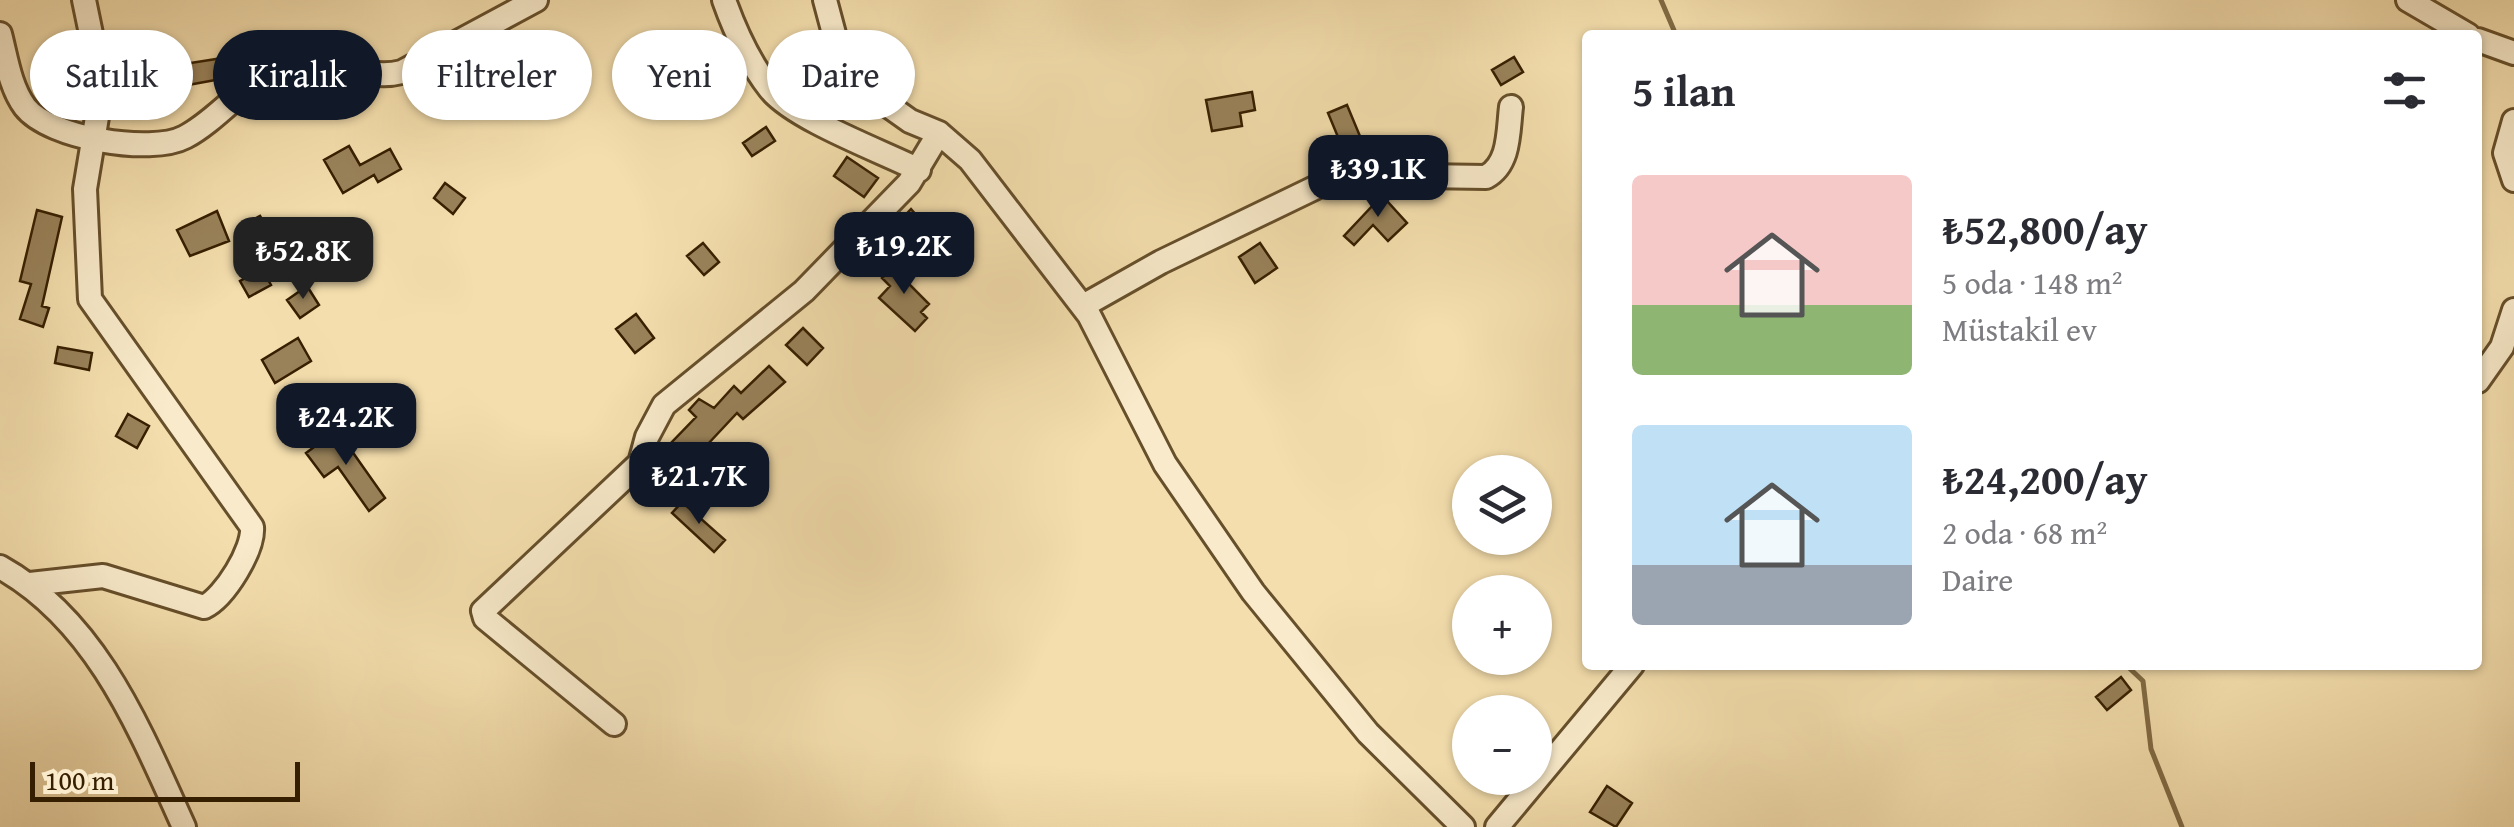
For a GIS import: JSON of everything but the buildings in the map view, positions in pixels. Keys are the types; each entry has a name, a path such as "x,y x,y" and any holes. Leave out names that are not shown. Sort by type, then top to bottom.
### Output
{"street":[{"path":"30,584 103,576 204,608 214,602 254,547 252,527 90,299 85,189 102,87 84,0"},
{"path":"0,34 24,106 46,125 92,139 166,144 185,137 274,70 304,56 324,56 379,78 402,72 536,0"},
{"path":"724,0 738,37 772,91 811,118 919,170"},
{"path":"825,0 845,75 910,121 940,133 970,160 1083,306 1166,464 1253,592 1368,733 1464,827"},
{"path":"2408,0 2459,30"},
{"path":"2482,41 2514,53"},
{"path":"1083,306 1161,262 1329,182 1357,175 1486,177 1498,169 1506,148 1510,107"},
{"path":"2514,122 2505,153 2514,180"},
{"path":"614,724 486,618 483,611 640,464 646,436 664,405 804,291 919,170 940,133"},
{"path":"2482,375 2502,347 2514,310"},
{"path":"0,566 30,584 88,647 127,701 184,827"},
{"path":"1506,825 1628,670"}],"waterway":[{"path":"1661,0 1674,30"},
{"path":"2131,670 2143,681 2151,749 2182,827"}]}
